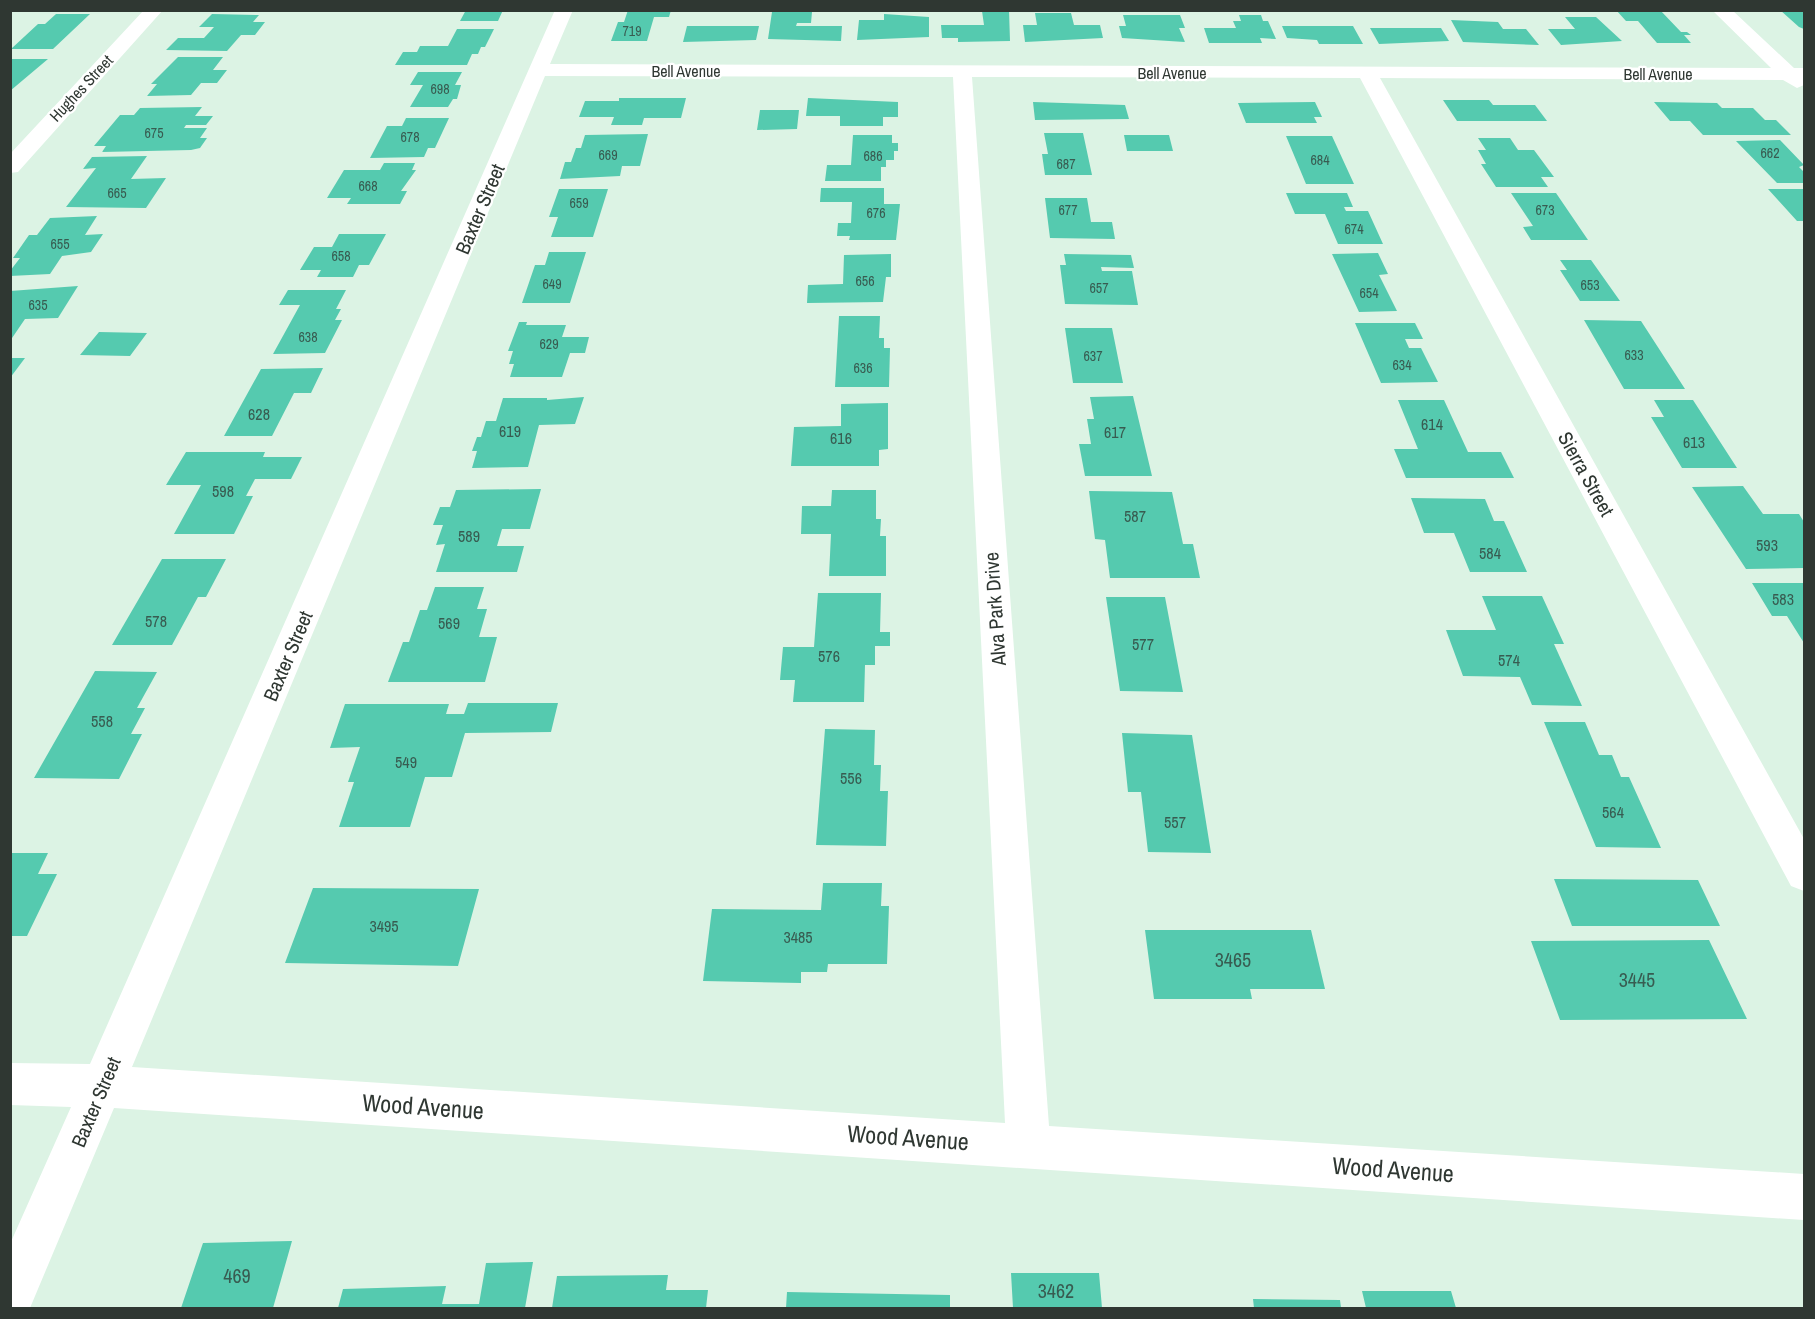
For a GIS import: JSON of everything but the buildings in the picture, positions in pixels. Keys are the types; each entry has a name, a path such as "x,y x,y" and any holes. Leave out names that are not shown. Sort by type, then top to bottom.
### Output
{"street":[{"name":"Hughes Street","path":"10,167 154,10"},
{"name":"Baxter Street","path":"10,1300 564,10"},
{"path":"1721,10 1796,74 1804,89"},
{"name":"Bell Avenue","path":"540,70 1796,74"},
{"name":"Alva Park Drive","path":"962,72 1028,1146"},
{"name":"Sierra Street","path":"1367,73 1804,874"},
{"name":"Wood Avenue","path":"10,1084 102,1086 1804,1197"}]}
